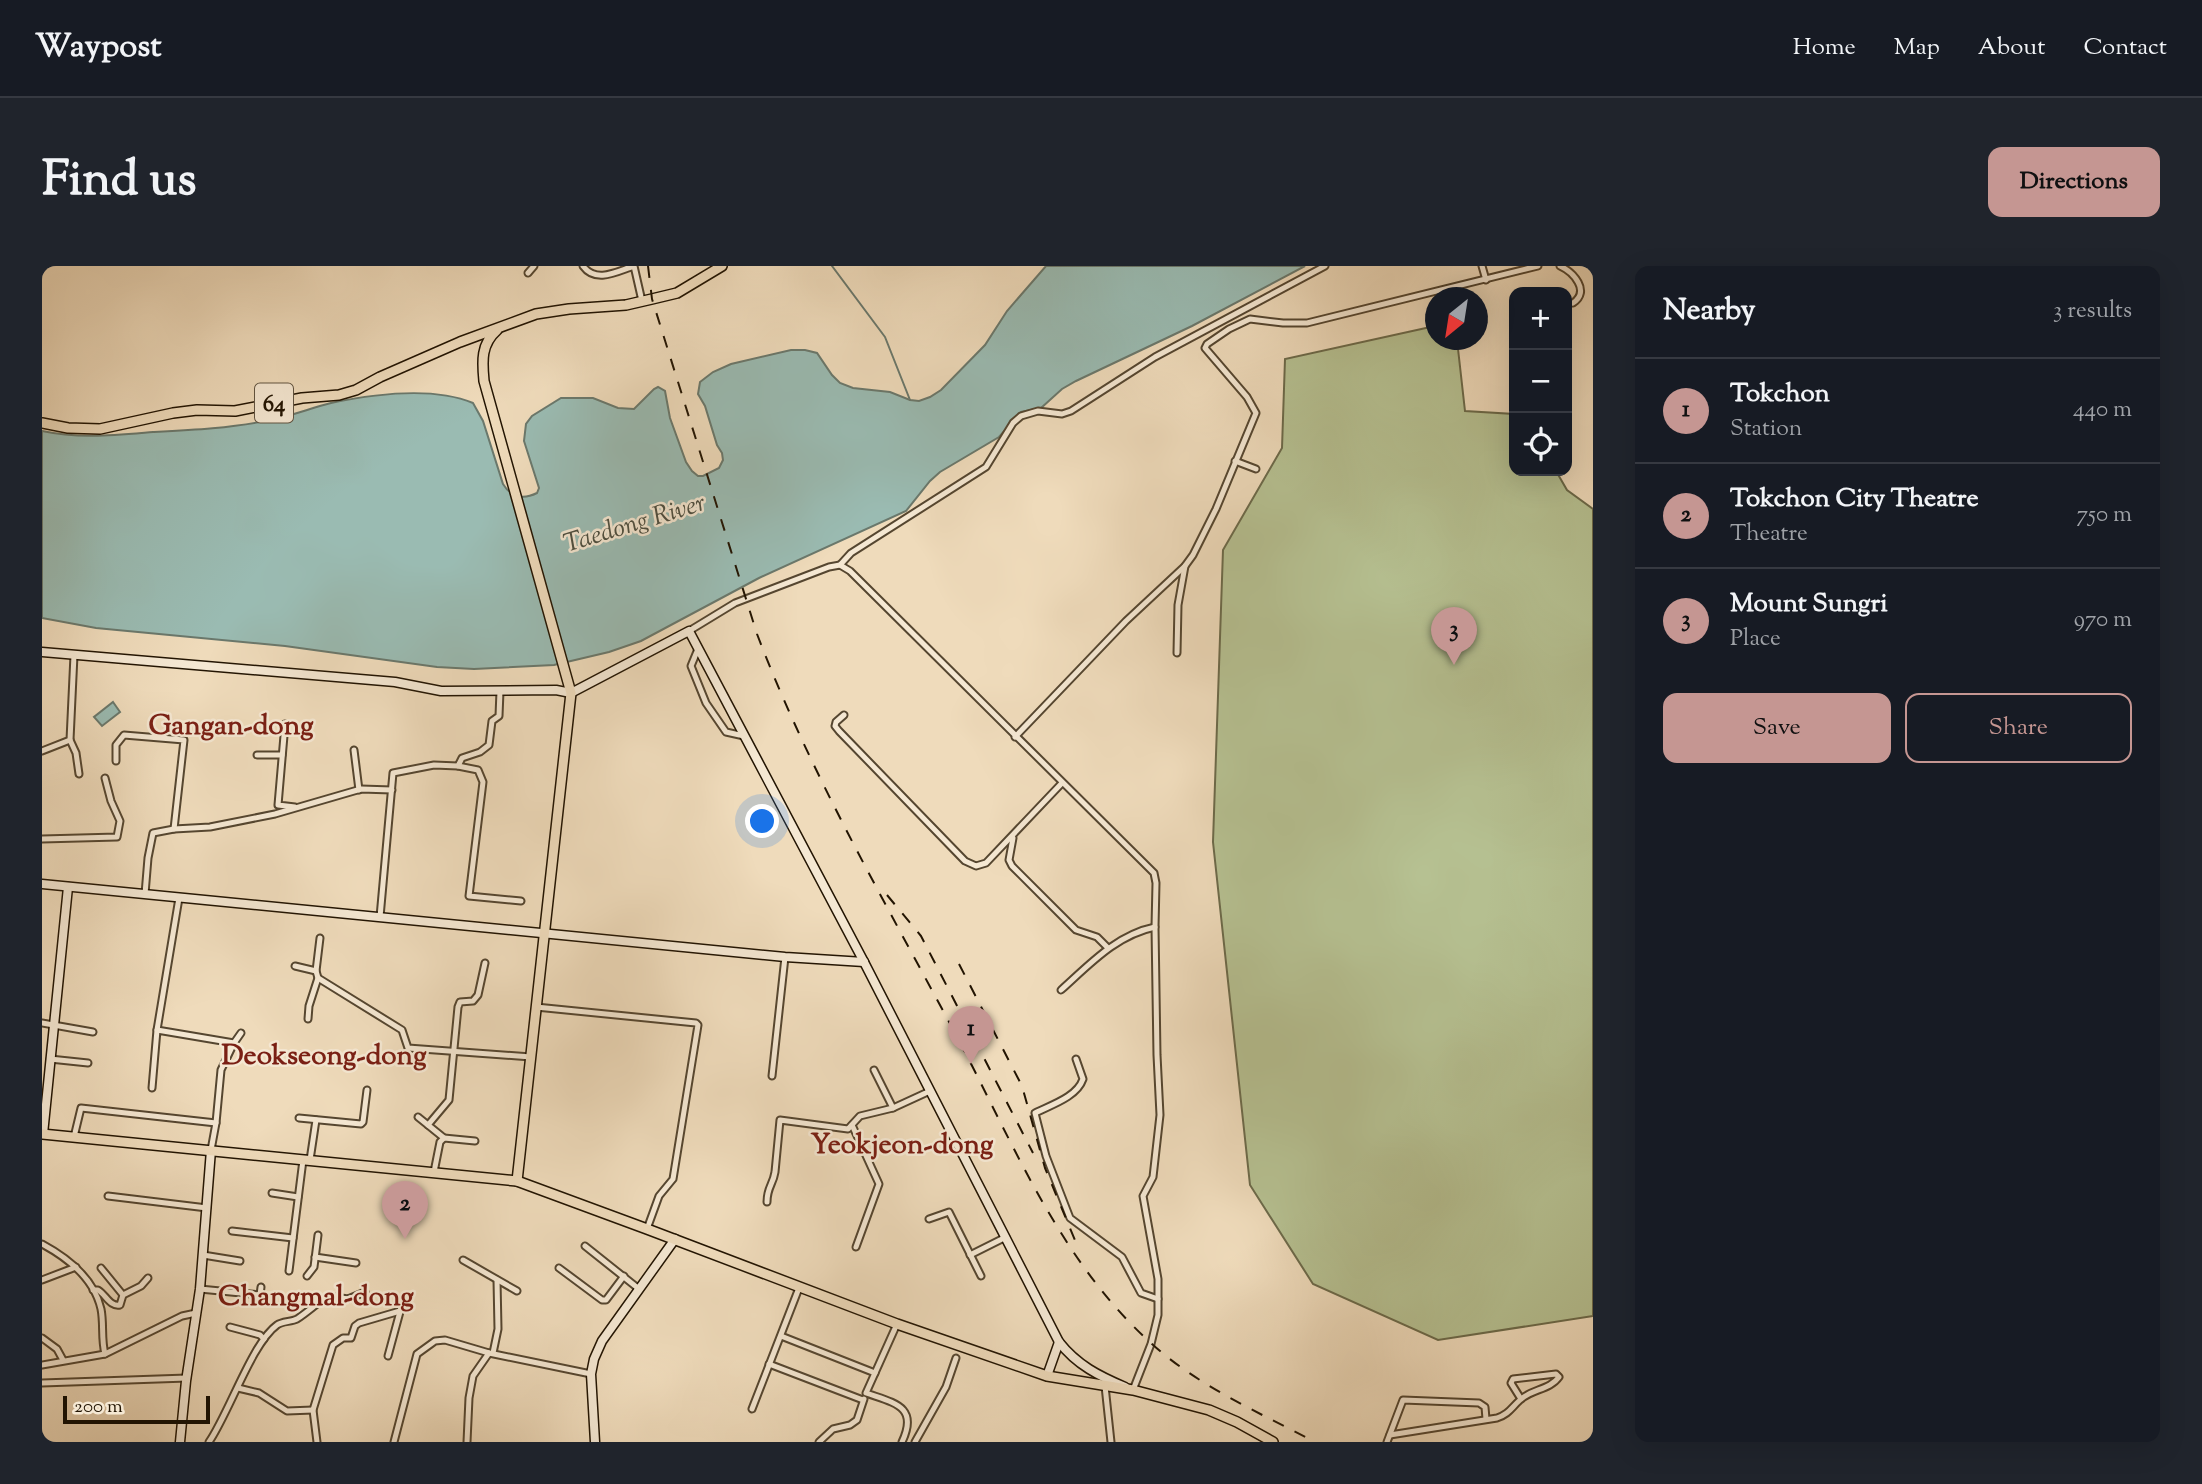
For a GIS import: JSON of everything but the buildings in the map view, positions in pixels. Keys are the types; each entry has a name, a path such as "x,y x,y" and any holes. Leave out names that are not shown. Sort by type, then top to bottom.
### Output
{"main road":[{"name":"64","path":"42,423 68,428 100,429 173,413 197,410 235,411 303,398 339,395 356,390 460,342 536,314 626,305 677,293 722,266"},
{"path":"497,330 489,336 484,352 484,381 571,693 517,1181"},
{"path":"42,652 395,682 441,691 556,690 571,693 689,631 864,962 1059,1342 1078,1363 1133,1390"},
{"path":"42,884 785,957 864,962"},
{"path":"68,887 42,1134 517,1181 799,1288 1047,1376 1133,1390 1209,1410 1270,1441"},
{"path":"180,1442 200,1289 211,1150"},
{"path":"595,1442 591,1374 594,1359 602,1340 675,1239"},
{"path":"1047,1376 1059,1342"}],"street":[{"path":"528,273 534,266"},
{"path":"583,266 587,271 609,275 634,266 642,301"},
{"path":"689,631 735,603 840,565 851,553 986,467 1013,423 1021,416 1038,411 1062,414 1071,411 1154,357 1325,266"},
{"path":"1482,266 1486,280"},
{"path":"1508,273 1524,266"},
{"path":"1016,737 1126,621 1185,566 1216,509 1256,413 1247,397 1205,348 1207,344 1250,319 1307,323 1538,266"},
{"path":"1560,266 1573,274 1580,284 1579,299 1573,303"},
{"path":"1236,461 1256,469"},
{"path":"840,565 850,571 1154,873 1160,1113 1153,1177 1143,1196 1158,1279 1158,1301 1156,1327 1133,1390"},
{"path":"1177,653 1178,605 1185,566"},
{"path":"698,649 691,666 706,703 726,732 744,736"},
{"path":"74,655 70,740 76,753 79,774"},
{"path":"458,766 461,758 480,752 489,745 492,721 499,716 500,691"},
{"path":"844,715 836,722 835,726 839,731 965,862 976,866 982,865 1013,836 1062,783"},
{"path":"285,724 278,805 298,808"},
{"path":"116,761 116,745 124,734 184,740 174,829"},
{"path":"42,751 70,740"},
{"path":"354,750 359,790"},
{"path":"257,755 282,755"},
{"path":"380,917 393,773 434,765 478,770 483,782 469,896 521,901"},
{"path":"42,839 117,837 120,821 105,778"},
{"path":"145,894 153,833 210,827 298,808 359,790 392,790"},
{"path":"1013,836 1009,860 1012,866 1076,930 1097,937 1108,948"},
{"path":"152,1088 157,1030 179,898"},
{"path":"1061,990 1108,948 1141,930 1154,927"},
{"path":"308,1019 309,1006 318,978 316,971 320,938"},
{"path":"772,1076 785,957"},
{"path":"428,1125 449,1100 458,1007 460,1002 472,1001 478,995 485,963"},
{"path":"295,966 316,971"},
{"path":"318,978 402,1030 408,1048 531,1057"},
{"path":"536,1007 698,1025 673,1179 659,1196 647,1229"},
{"path":"42,1023 93,1032"},
{"path":"157,1030 234,1043"},
{"path":"211,1150 221,1070 241,1033"},
{"path":"50,1059 88,1063"},
{"path":"1076,1059 1083,1079 1080,1086 1066,1097 1035,1113 1046,1156 1070,1218 1122,1257 1141,1293 1158,1301"},
{"path":"874,1070 893,1108"},
{"path":"299,1118 361,1124 367,1090"},
{"path":"767,1202 767,1189 774,1180 780,1120 848,1129 860,1116 893,1108 930,1091"},
{"path":"74,1137 81,1108 216,1123"},
{"path":"418,1117 444,1138 475,1140"},
{"path":"289,1271 298,1197 316,1120"},
{"path":"852,1125 879,1184 856,1247"},
{"path":"434,1172 440,1142 444,1138"},
{"path":"272,1194 298,1197"},
{"path":"108,1196 206,1208"},
{"path":"929,1219 948,1212 981,1276"},
{"path":"232,1231 292,1238"},
{"path":"307,1276 314,1267 318,1235"},
{"path":"970,1255 1006,1237"},
{"path":"42,1244 76,1267 93,1290 100,1307 101,1339 105,1354"},
{"path":"585,1246 639,1289"},
{"path":"202,1255 240,1261"},
{"path":"315,1257 356,1262"},
{"path":"463,1260 517,1291"},
{"path":"42,1280 76,1267"},
{"path":"101,1268 123,1295"},
{"path":"559,1268 602,1300 606,1300 624,1276"},
{"path":"93,1290 105,1294 113,1305 117,1306 120,1305 123,1295 141,1286 148,1278"},
{"path":"467,1442 473,1376 491,1353 498,1329 497,1280"},
{"path":"200,1289 260,1294 261,1287"},
{"path":"752,1409 799,1288"},
{"path":"209,1442 264,1339 278,1324 296,1319 328,1297 348,1299 365,1292"},
{"path":"388,1356 404,1297"},
{"path":"317,1442 313,1409 333,1345 342,1338 351,1338 355,1326 359,1323 400,1311"},
{"path":"42,1365 105,1354 182,1316 196,1313"},
{"path":"819,1442 834,1429 850,1425 857,1420 863,1400 897,1324"},
{"path":"230,1326 260,1335 264,1339"},
{"path":"780,1336 875,1373"},
{"path":"42,1338 57,1349 62,1360"},
{"path":"394,1442 417,1354 435,1341 445,1340 491,1353 591,1374"},
{"path":"916,1442 946,1387 956,1357"},
{"path":"769,1364 863,1400"},
{"path":"1390,1435 1506,1415 1521,1399 1549,1386 1559,1377 1556,1374 1547,1374 1513,1380 1511,1383 1521,1399"},
{"path":"42,1383 187,1378"},
{"path":"1105,1386 1111,1442"},
{"path":"238,1388 259,1393 287,1411 313,1409"},
{"path":"866,1393 897,1404 908,1415 902,1442"},
{"path":"1387,1442 1403,1400 1479,1403 1485,1407 1486,1419"}],"green space":[{"path":"1425,328 1425,350 1458,350 1465,411 1509,414 1509,476 1559,476 1567,490 1593,509 1593,1316 1438,1340 1313,1284 1250,1185 1213,842 1223,550 1282,448 1285,359"}],"water":[{"name":"Taedong River","path":"1046,266 1305,266 1192,326 1076,381 1062,389 1041,408 1021,412 999,437 940,472 906,511 759,578 641,641 609,652 554,665 474,669 437,667 285,646 96,628 42,618 42,431 98,436 212,428 270,420 331,403 366,397 403,393 440,395 473,403 483,421 503,484 518,496 527,496 537,493 539,488 524,441 526,424 532,416 561,398 593,398 618,408 634,409 658,387 665,391 670,418 686,462 698,476 703,476 719,468 723,460 705,406 698,394 700,382 713,372 731,364 791,350 805,350 817,353 840,383 853,388 890,392 919,401 941,390 985,345 1007,311"},
{"path":"113,702 120,712 102,726 94,717"}],"waterway":[{"path":"832,266 885,337 910,400"}],"railway":[{"path":"648,266 652,299 757,634 778,686 824,787 1040,1197 1090,1275 1119,1311 1152,1344 1209,1386 1315,1442"},
{"path":"887,895 921,936 1033,1153"},
{"path":"959,964 1022,1086 1045,1168 1077,1245"}],"place":[{"name":"Mount Sungri","path":"1454,665"},
{"name":"Tokchon","path":"971,1064"},
{"name":"Tokchon City Theatre","path":"405,1239"}],"district":[{"name":"Gangan-dong","path":"231,724"},
{"name":"Deokseong-dong","path":"324,1054"},
{"name":"Yeokjeon-dong","path":"902,1143"},
{"name":"Changmal-dong","path":"316,1295"}]}
